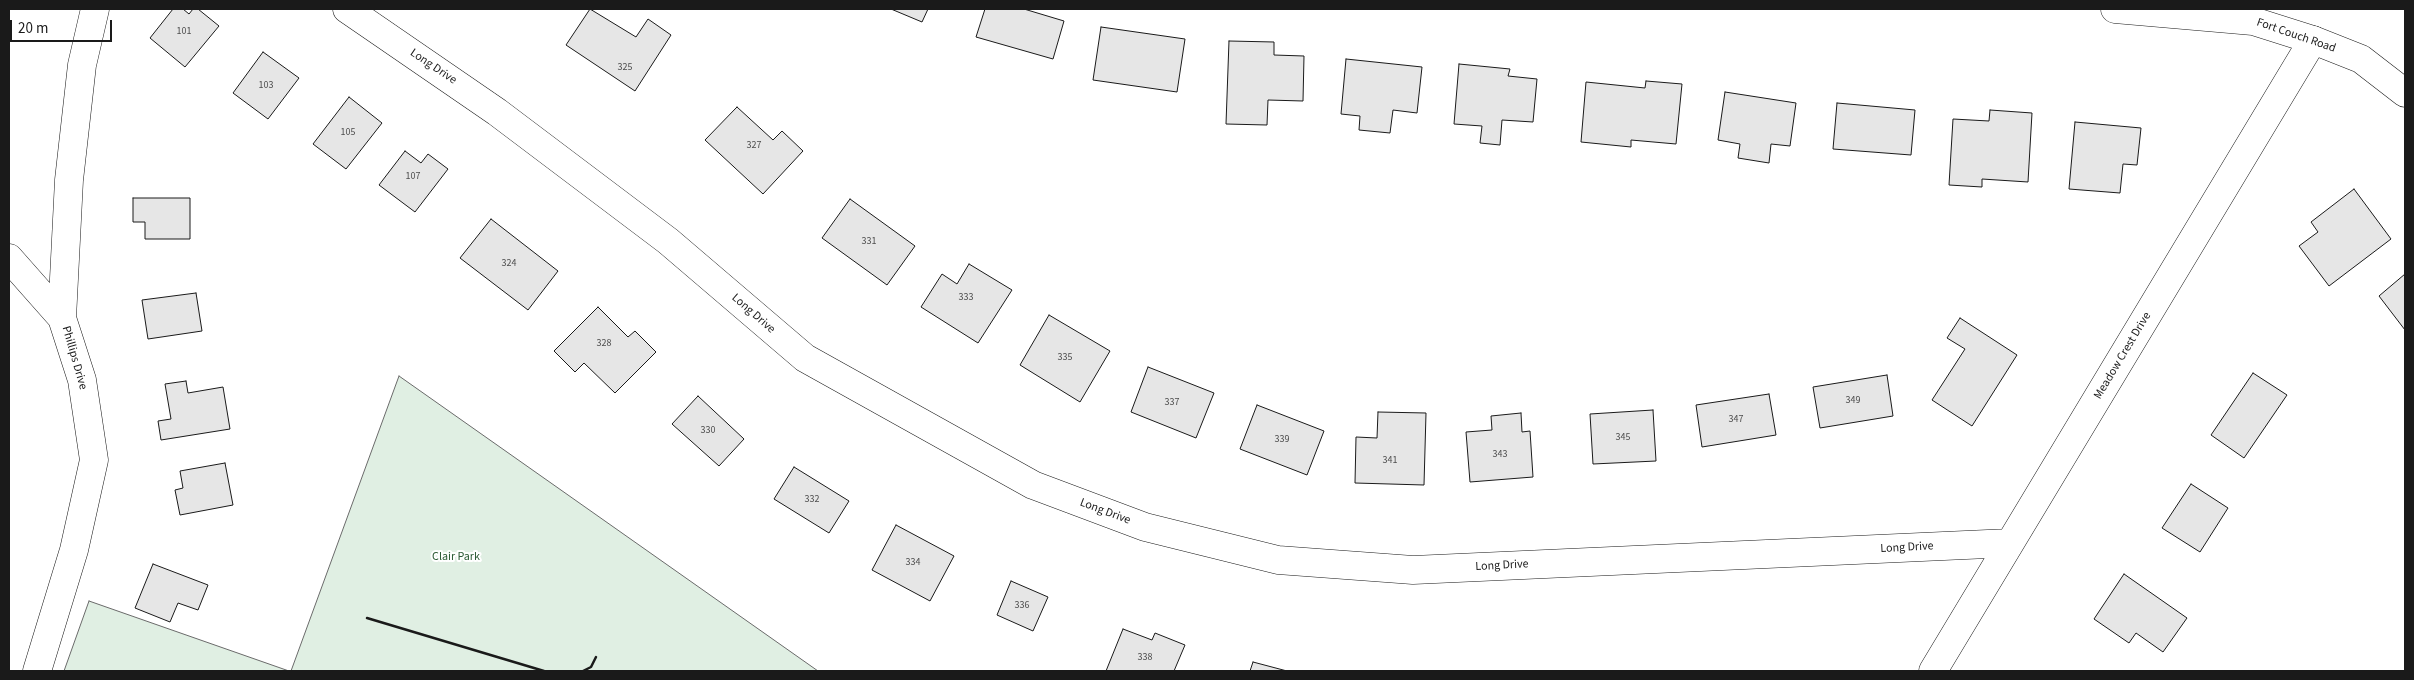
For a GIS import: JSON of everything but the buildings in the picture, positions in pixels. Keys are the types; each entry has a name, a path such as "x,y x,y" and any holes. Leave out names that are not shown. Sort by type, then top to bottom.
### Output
{"street":[{"name":"Phillips Drive","path":"37,671 74,550 94,460 82,380 62,318 69,180 82,65 95,9"},
{"name":"Long Drive","path":"347,9 497,112 668,241 805,358 1033,485 1146,527 1278,560 1413,570 2010,543"},
{"name":"Fort Couch Road","path":"2115,9 2256,15 2361,59 2405,93"},
{"name":"Meadow Crest Drive","path":"1934,671 2313,40"},
{"path":"9,258 62,318"}],"green space":[{"name":"Clair Park","path":"399,376 818,671 291,671"},
{"path":"89,601 289,671 64,671"}],"wall":[{"path":"367,618 544,671"},
{"path":"583,671 591,667 596,657"}]}
